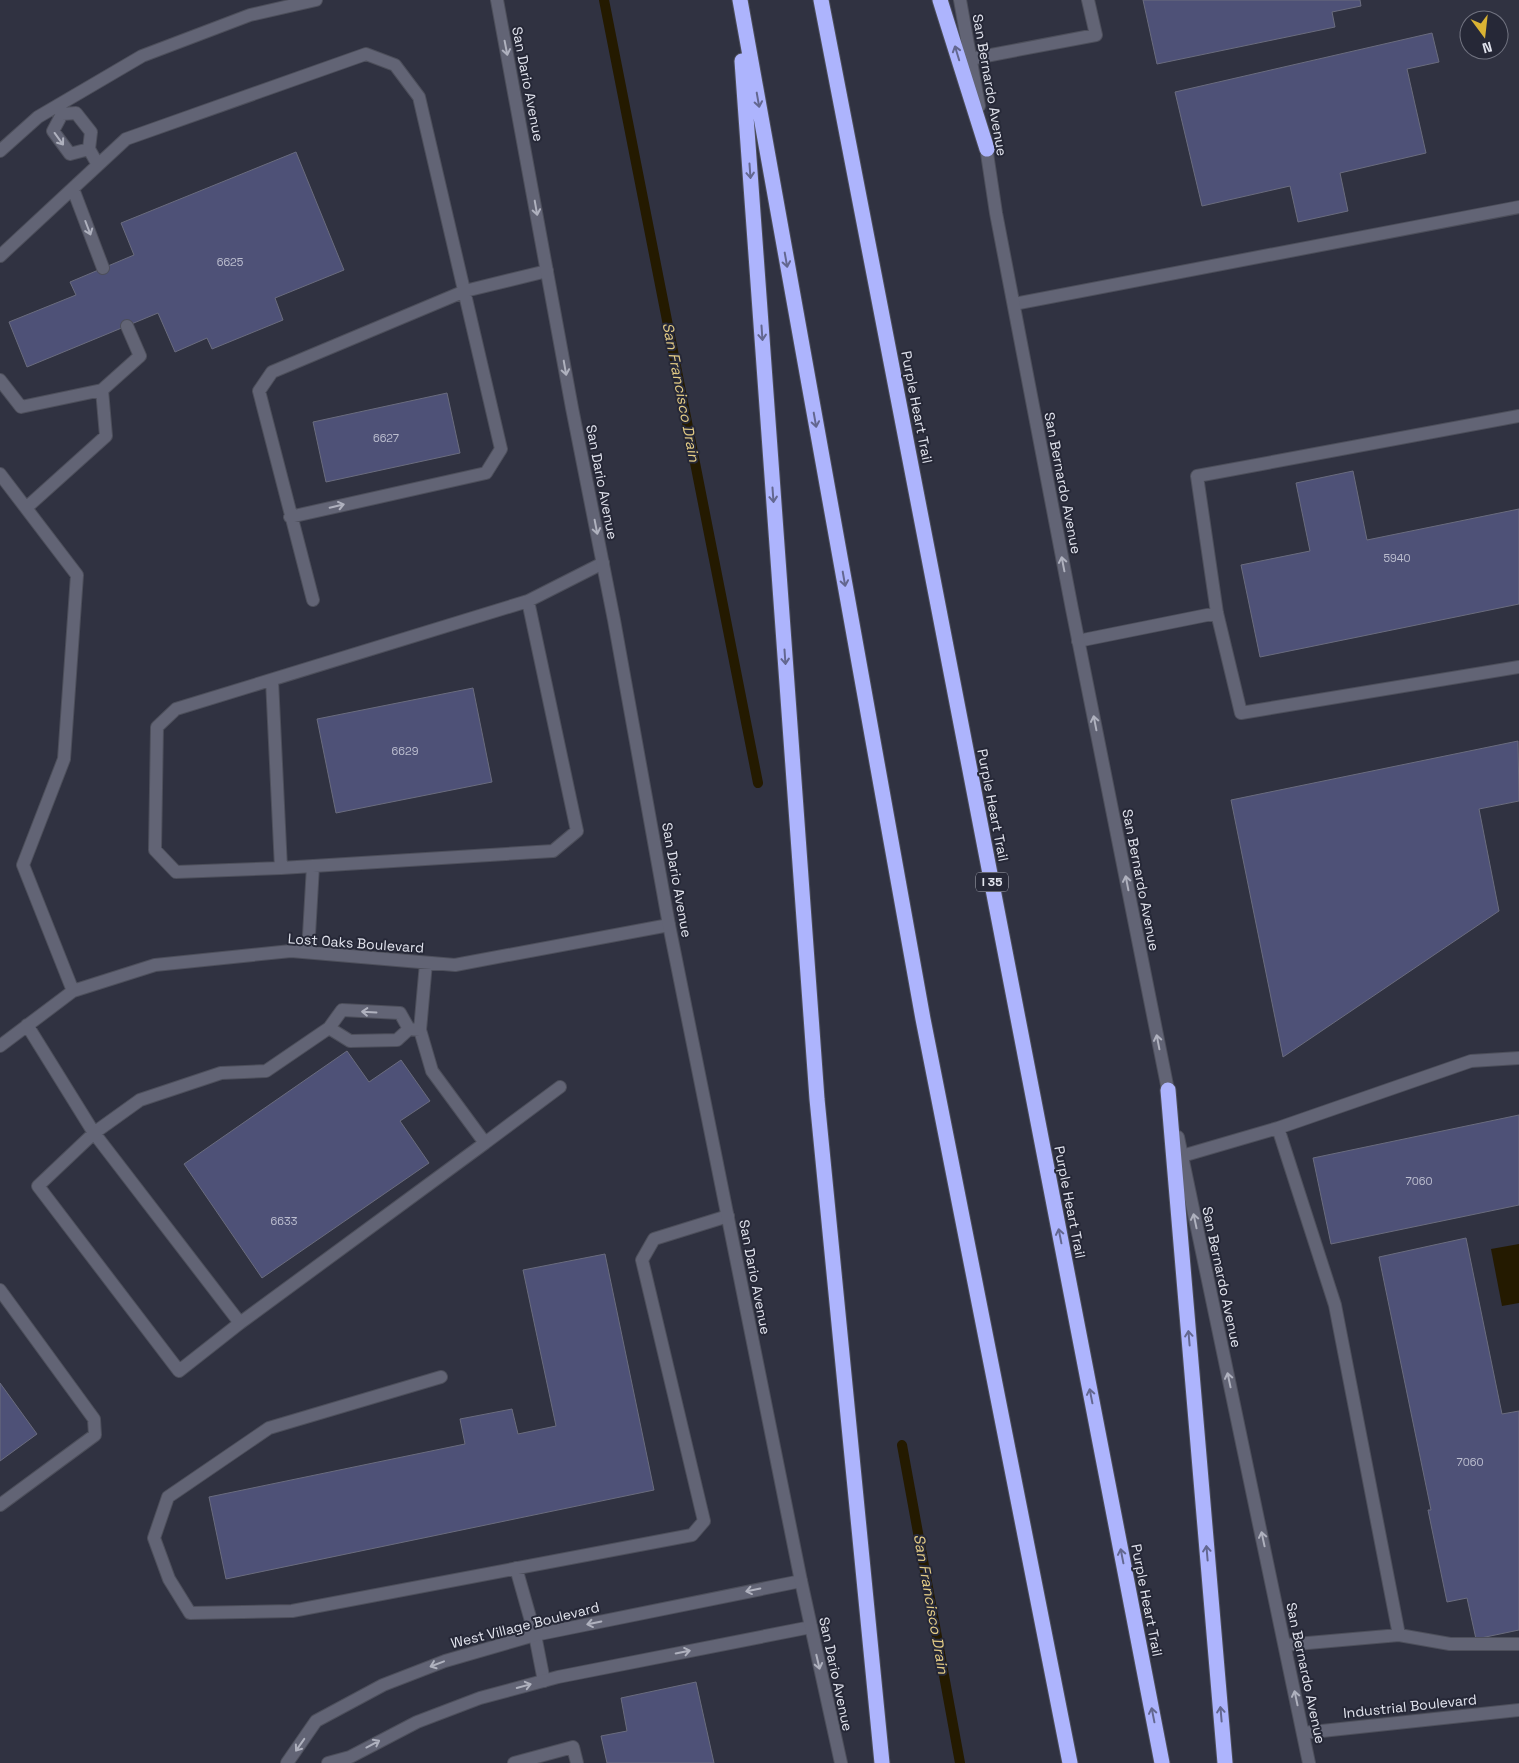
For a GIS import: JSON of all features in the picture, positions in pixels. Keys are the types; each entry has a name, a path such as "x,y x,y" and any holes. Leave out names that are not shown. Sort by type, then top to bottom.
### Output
{"highway":[{"path":"739,0 817,1099 882,1763"},
{"path":"739,0 923,1019 1070,1763"},
{"name":"Purple Heart Trail","path":"821,0 1162,1763"},
{"path":"940,0 987,149"},
{"path":"1168,1090 1225,1763"}],"main road":[{"path":"0,151 38,118 58,111 142,56 250,16 316,0"},
{"name":"San Dario Avenue","path":"497,0 603,562 669,926 801,1580 841,1763"},
{"name":"San Bernardo Avenue","path":"960,0 1014,304 1078,641 1168,1090 1309,1763"},
{"path":"970,59 1096,35 1088,0"},
{"path":"0,256 126,139 366,54 396,65 419,97 501,449 486,473 290,516"},
{"path":"58,111 76,114 91,132 89,150 98,165"},
{"path":"58,111 53,131 70,154 89,150"},
{"path":"73,188 103,268"},
{"path":"1014,304 1519,207"},
{"path":"313,600 259,390 272,372 465,291 547,272"},
{"path":"0,380 21,407 102,390 140,356 126,326"},
{"path":"26,508 106,436 102,390"},
{"path":"1519,416 1198,476 1216,613 1241,713 1519,667"},
{"path":"0,474 77,575 64,759 23,865 73,991"},
{"path":"528,601 577,831 553,851 281,868 176,872 155,850 157,727 176,709 528,601 603,562"},
{"path":"1078,641 1216,613"},
{"path":"272,680 281,868"},
{"path":"308,952 313,866"},
{"name":"Lost Oaks Boulevard","path":"0,1046 73,991 155,965 291,951 455,965 669,926"},
{"path":"329,1028 350,1041 397,1040 414,1029 426,963"},
{"path":"485,1142 432,1072 414,1029 400,1013 342,1010 329,1028 266,1071 221,1073 140,1100 94,1133 38,1186 179,1371 240,1323 560,1087"},
{"path":"28,1025 94,1133 240,1323"},
{"path":"1182,1156 1278,1128 1472,1062 1519,1058"},
{"path":"1278,1128 1335,1305 1399,1635"},
{"path":"441,1377 269,1428 168,1497 154,1538 169,1579 190,1613 292,1612 692,1535 704,1521 642,1260 654,1239 728,1216"},
{"path":"0,1290 94,1418 95,1435 0,1505"},
{"path":"516,1568 535,1635 544,1681"},
{"name":"West Village Boulevard","path":"287,1763 316,1722 383,1685 445,1661 535,1635 801,1580"},
{"path":"328,1763 350,1756 417,1722 480,1698 544,1681 811,1628"},
{"path":"1285,1644 1399,1635 1450,1644 1519,1644"},
{"name":"Industrial Boulevard","path":"1303,1733 1519,1710"},
{"path":"514,1763 573,1747 577,1763"}],"shaded area":[{"path":"1519,1244 1519,1303 1502,1306 1491,1249"}],"building":[{"path":"1143,0 1360,0 1361,6 1332,12 1335,27 1157,64"},
{"path":"1432,33 1439,62 1407,69 1426,153 1340,173 1348,211 1298,222 1290,186 1202,206 1175,92"},
{"path":"296,152 344,270 275,298 283,320 212,349 207,338 175,352 158,313 27,367 9,322 76,295 70,282 134,255 121,223"},
{"path":"447,393 460,453 326,482 313,422"},
{"path":"1353,471 1367,540 1519,509 1519,604 1260,657 1241,565 1310,551 1296,483"},
{"path":"473,688 492,782 336,813 317,719"},
{"path":"1518,741 1519,801 1479,809 1499,911 1283,1057 1231,800"},
{"path":"347,1051 369,1082 401,1060 430,1101 400,1121 429,1163 262,1278 184,1164"},
{"path":"1519,1115 1519,1205 1331,1244 1313,1158"},
{"path":"1466,1238 1502,1414 1519,1411 1519,1630 1476,1639 1467,1598 1447,1602 1428,1510 1431,1510 1379,1257"},
{"path":"605,1254 654,1490 226,1579 209,1497 465,1444 460,1419 512,1409 518,1434 556,1426 523,1270"},
{"path":"0,1383 37,1434 0,1461"},
{"path":"696,1682 714,1763 607,1763 601,1736 627,1731 621,1698"}],"waterway":[{"name":"San Francisco Drain","path":"604,0 758,783"},
{"name":"San Francisco Drain","path":"902,1445 960,1763"}]}
